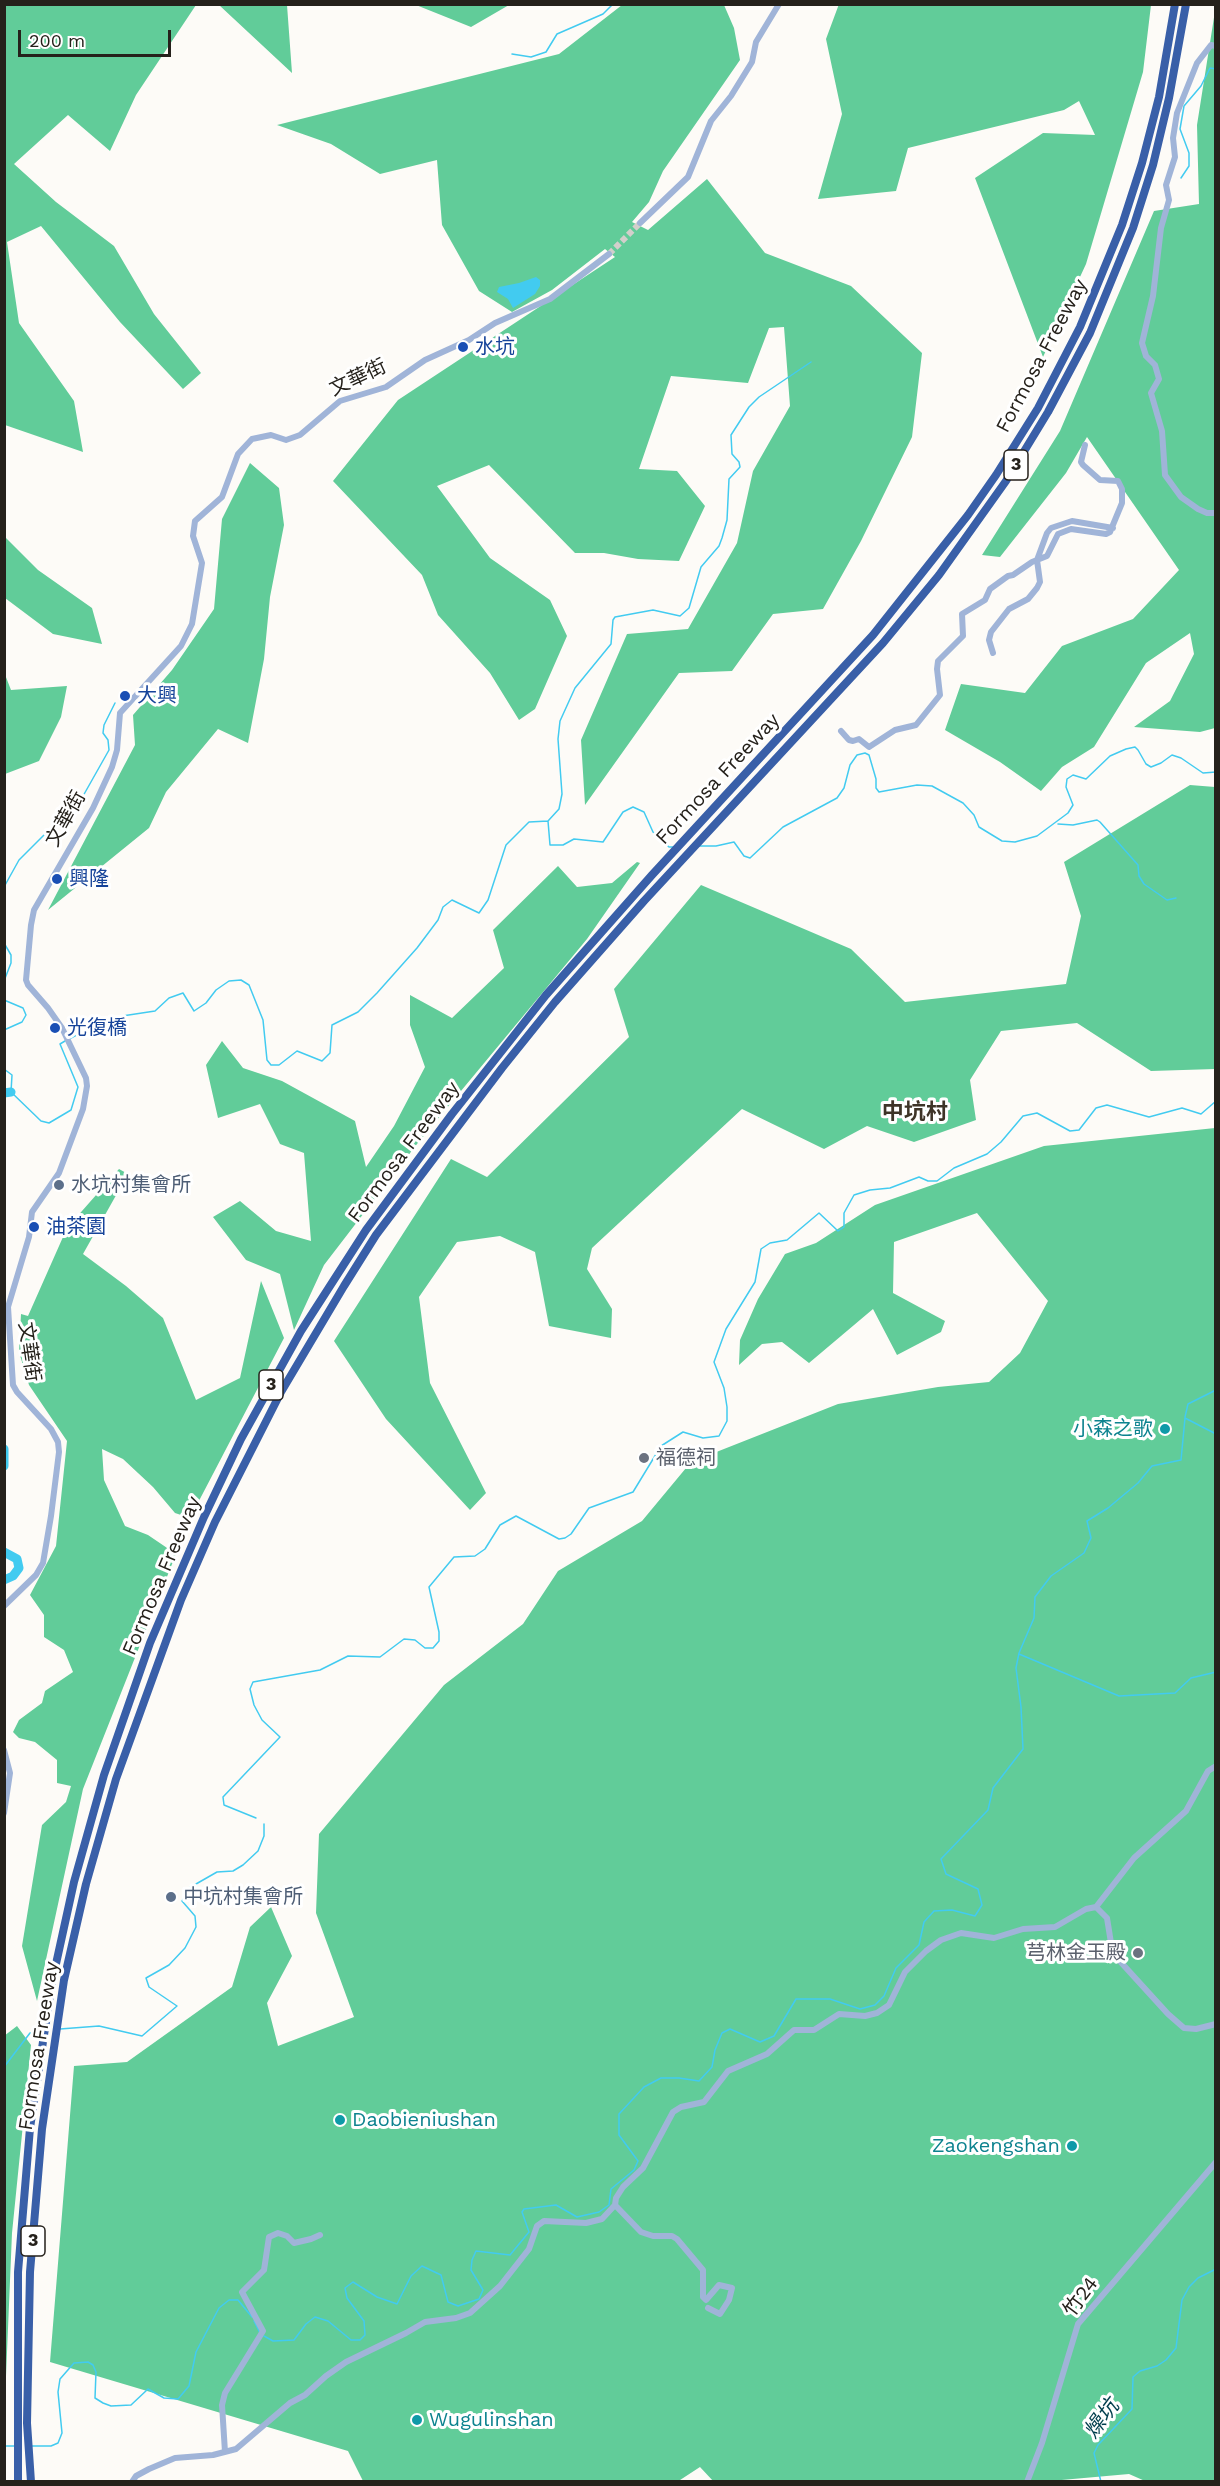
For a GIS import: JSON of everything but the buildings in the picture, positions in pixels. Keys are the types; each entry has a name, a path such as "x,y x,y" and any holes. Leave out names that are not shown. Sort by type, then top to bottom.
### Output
{"highway":[{"name":"Formosa Freeway","path":"18,2481 16,2422 18,2272 30,2128 52,1982 74,1882 104,1775 133,1688 169,1595 191,1546 258,1408 301,1331 366,1230 546,994 705,816 873,635 968,514 1038,408 1080,327 1122,225 1142,163 1159,97 1175,4"},
{"name":"Formosa Freeway","path":"30,2481 27,2423 30,2272 42,2129 64,1980 116,1779 181,1600 215,1522 281,1392 376,1235 502,1068 555,1002 644,901 853,676 939,575 1006,481 1048,412 1090,333 1133,228 1153,165 1169,98 1186,4"}],"street":[{"path":"640,223 688,177 711,121 731,96 752,62 756,42 779,4"},
{"path":"1215,46 1211,45 1197,63 1177,113 1173,138 1174,157 1167,184 1169,200 1161,228 1153,296 1142,343 1146,356 1155,365 1159,379 1151,393 1162,431 1165,475 1180,497 1198,509 1207,513 1215,513"},
{"name":"文華街","path":"4,1606 36,1575 42,1563 58,1461 58,1447 54,1434 13,1385 7,1317 9,1301 28,1237 32,1212 57,1178 85,1101 86,1078 53,1013 31,990 26,980 31,925 34,910 93,808 112,766 118,744 117,727 120,713 181,646 195,617 202,563 193,537 193,526 199,517 222,497 241,449 252,439 271,435 286,440 300,435 340,401 386,387 425,360 469,340 495,323 550,299 609,254"},
{"path":"993,652 989,640 991,632 1009,609 1028,599 1040,582 1037,560 1047,533 1058,525 1072,521 1113,528 1122,503 1122,489 1118,481 1100,480 1083,465 1081,462 1085,445"},
{"path":"841,731 849,740 859,739 870,747 895,730 916,725 940,695 938,661 963,636 962,614 985,600 990,589 999,582 1037,560"},
{"path":"4,1750 10,1773 4,1813"},
{"path":"132,2481 149,2469 175,2458 236,2449 290,2403 305,2395 346,2362 425,2322 456,2318 470,2313 500,2286 529,2249 537,2226 544,2221 586,2223 602,2218 615,2205 616,2198 623,2187 643,2168 673,2112 681,2107 704,2102 728,2071 767,2054 794,2030 814,2030 839,2014 866,2016 877,2013 889,2004 905,1972 941,1940 961,1933 994,1938 1023,1929 1055,1927 1086,1909 1096,1907 1134,1858 1186,1811 1208,1771 1215,1766"},
{"path":"1096,1907 1107,1918 1111,1943 1117,1958 1168,2014 1184,2028 1196,2029 1215,2024"},
{"name":"竹24","path":"1027,2481 1042,2443 1078,2324 1215,2162"},
{"path":"615,2205 641,2232 653,2236 677,2238 703,2270 703,2297 706,2300 719,2284 732,2288 729,2301 720,2314 708,2308"},
{"path":"225,2452 222,2405 225,2393 263,2331 242,2292 264,2270 269,2237 278,2233 294,2242 320,2235"}],"green space":[{"path":"5,4 196,5 136,95 110,151 68,115 14,164 56,202 114,246 154,314 201,373 183,389 120,322 41,226 7,242 19,323 74,401 83,452 5,425"},
{"path":"839,4 1151,5 1143,72 1086,264 1043,357 975,178 1043,133 1095,135 1079,101 1064,110 908,148 896,191 818,199 842,114 826,39"},
{"path":"219,5 287,5 292,73"},
{"path":"416,5 509,5 471,27"},
{"path":"622,5 724,5 734,28 740,60 663,171 649,202 632,222 648,230 707,179 765,253 851,286 922,353 912,437 861,541 823,609 773,614 732,671 679,673 585,805 581,740 627,634 688,629 737,543 753,471 790,406 784,327 769,328 748,383 671,376 639,469 677,471 705,506 679,561 638,559 604,553 575,553 489,465 437,486 490,558 550,600 567,636 535,709 519,720 490,673 438,615 422,575 333,481 398,400 615,257 605,249 552,290 512,312 479,291 442,225 437,160 380,174 331,144 277,125 559,54"},
{"path":"1215,11 1215,728 1200,732 1134,727 1170,701 1194,654 1190,633 1146,663 1094,747 1062,767 1041,791 1000,762 945,730 961,684 1025,693 1062,646 1133,619 1179,570 1087,437 1066,473 1000,557 982,555 1060,431 1154,211 1199,204 1197,125"},
{"path":"250,463 279,488 284,525 270,597 264,659 248,743 218,729 166,792 149,828 48,910 135,745 133,715 172,670 214,609 222,519"},
{"path":"5,537 38,570 92,608 102,644 53,634 5,598"},
{"path":"4,672 11,690 67,686 61,717 39,761 5,774"},
{"path":"1190,785 1215,787 1215,1069 1151,1071 1077,1023 1001,1031 970,1080 976,1120 914,1142 867,1126 824,1149 742,1109 592,1248 587,1269 612,1309 611,1338 549,1326 535,1252 500,1236 457,1242 419,1297 430,1383 486,1493 470,1510 386,1419 334,1341 451,1159 487,1177 629,1037 614,989 701,885 851,949 905,1002 1066,984 1081,916 1064,862"},
{"path":"637,862 640,863 587,939 417,1144 324,1265 294,1330 280,1274 246,1260 213,1217 240,1201 276,1231 311,1241 304,1153 280,1144 260,1104 218,1118 206,1065 222,1041 243,1068 282,1081 355,1121 366,1167 394,1126 425,1067 410,1025 410,995 452,1018 504,968 493,930 558,866 577,887 612,883"},
{"path":"1215,1128 1215,2481 1145,2481 1129,2474 1039,2482 714,2482 700,2467 677,2482 363,2481 348,2451 50,2362 74,2066 127,2062 232,1987 250,1927 271,1907 292,1956 267,2003 278,2046 354,2017 316,1913 319,1834 444,1685 523,1624 558,1571 642,1521 691,1462 838,1404 938,1387 989,1382 1020,1353 1048,1301 977,1213 894,1242 893,1293 945,1321 941,1332 897,1355 873,1309 809,1363 782,1342 762,1344 739,1365 740,1340 758,1299 785,1254 816,1243 875,1205 1044,1146"},
{"path":"119,1169 128,1174 83,1254 126,1286 163,1318 196,1400 240,1378 261,1281 284,1338 190,1518 175,1513 153,1487 123,1459 102,1449 104,1480 125,1526 148,1535 176,1554 83,1789 37,2001 22,1946 42,1825 66,1802 71,1786 57,1783 57,1760 35,1742 19,1738 13,1732 19,1720 42,1703 45,1691 73,1672 64,1650 44,1637 44,1615 30,1595 56,1546 67,1441 29,1385 19,1352 21,1314 28,1316 67,1228"},
{"path":"17,2026 31,2045 12,2233 5,2400 4,2036"}],"water":[{"path":"536,277 540,280 540,286 535,294 513,308 508,299 497,292 499,287"}],"waterway":[{"path":"512,54 531,57 546,52 557,34 603,14 613,4"},
{"path":"1181,178 1189,166 1189,153 1180,129 1184,106 1201,86 1210,68 1216,69"},
{"path":"548,821 559,809 562,794 558,739 560,721 575,688 611,644 613,620 615,617 653,610 680,616 689,608 701,567 719,546 722,538 727,520 729,479 740,467 732,454 731,435 749,407 759,397 811,362"},
{"path":"4,887 19,860 54,825 74,812 109,750 108,740 103,733 104,725 115,703"},
{"path":"698,846 716,846 734,842 744,856 750,858 783,827 837,798 844,788 850,765 857,755 865,753 869,755 876,779 876,788 879,792 917,785 932,786 963,803 974,815 979,827 1002,841 1015,842 1037,836 1068,813 1073,805 1066,787 1067,779 1073,775 1086,779 1110,756 1126,749 1135,747 1146,764 1151,767 1172,755 1181,758 1203,773 1216,772"},
{"path":"69,1039 109,1018 155,1011 169,998 183,993 194,1011 229,981 241,980 249,985 263,1020 267,1060 271,1065 279,1065 297,1051 322,1061 330,1053 332,1025 358,1012 377,993 417,948 438,920 443,907 452,900 479,913 488,900 506,845 529,822 548,821 550,845 563,845 574,839 603,842 623,812 633,807 644,812 653,832 669,847 673,847"},
{"path":"1058,824 1073,825 1097,820 1138,865 1139,876 1144,884 1167,900 1176,898"},
{"path":"4,943 11,955 11,963 4,981"},
{"path":"4,1000 23,1008 26,1015 22,1022 4,1030"},
{"path":"4,1069 12,1075 11,1092 41,1121 49,1123 71,1110 78,1087 60,1044 65,1041"},
{"path":"4,1093 11,1092"},
{"path":"256,1818 224,1805 223,1797 280,1737 262,1720 254,1705 250,1689 253,1682 320,1670 348,1656 380,1657 404,1639 415,1640 425,1648 433,1648 439,1641 439,1632 429,1587 454,1557 475,1556 485,1549 500,1525 516,1516 559,1539 565,1538 571,1534 589,1508 633,1492 661,1446 683,1432 703,1438 719,1436 727,1421 727,1407 724,1388 714,1362 726,1329 755,1282 761,1249 770,1243 787,1240 819,1213 838,1231 844,1227 844,1213 854,1195 870,1190 890,1188 919,1177 928,1181 937,1181 954,1168 987,1154 1001,1142 1023,1116 1037,1113 1070,1131 1079,1130 1096,1108 1107,1105 1149,1117 1182,1108 1201,1114 1216,1101"},
{"path":"1185,1417 1188,1404 1216,1390"},
{"path":"264,2336 273,2341 294,2340 306,2324 315,2317 328,2321 351,2340 360,2340 365,2335 364,2321 347,2298 345,2288 353,2282 377,2297 397,2304 411,2276 422,2266 441,2275 448,2302 458,2306 479,2299 483,2290 471,2270 476,2251 510,2255 529,2232 522,2212 524,2209 556,2205 577,2217 599,2212 609,2205 611,2189 634,2170 638,2161 619,2135 619,2114 644,2087 661,2078 699,2081 712,2067 715,2050 722,2033 730,2029 760,2042 774,2036 796,1999 830,1999 860,2009 875,2005 884,1996 896,1968 919,1945 924,1922 934,1911 952,1910 975,1916 982,1905 978,1889 946,1874 941,1859 988,1810 993,1788 1023,1749 1016,1668 1019,1653 1034,1618 1035,1597 1051,1576 1084,1553 1091,1538 1087,1521 1108,1508 1138,1483 1152,1466 1181,1460 1185,1418 1216,1434"},
{"path":"4,1449 4,1466"},
{"path":"4,1552 17,1559 19,1568 13,1576 4,1580"},
{"path":"1019,1654 1119,1696 1175,1693 1191,1678 1216,1672"},
{"path":"60,2029 99,2026 142,2036 177,2006 149,1987 146,1978 169,1965 185,1948 196,1927 195,1916 182,1901 189,1888 217,1872 233,1871 258,1851 264,1836 264,1824"},
{"path":"4,2067 30,2033 40,2032"},
{"name":"燥坑","path":"1101,2482 1094,2453 1098,2445 1132,2409 1133,2377 1140,2371 1157,2366 1166,2360 1176,2348 1182,2300 1189,2287 1198,2278 1216,2269"},
{"path":"31,2446 51,2446 58,2443 62,2433 58,2392 60,2379 74,2363 88,2362 93,2365 96,2372 95,2398 111,2406 131,2405 148,2389 164,2398 178,2399 189,2386 196,2352 219,2308 229,2300 238,2300 252,2317"},
{"path":"254,2321 260,2333"},
{"path":"4,2446 14,2446"}],"tunnel":[{"path":"609,254 640,223"}],"place":[{"name":"水坑","path":"463,347"},
{"name":"大興","path":"125,696"},
{"name":"興隆","path":"57,879"},
{"name":"光復橋","path":"55,1028"},
{"name":"水坑村集會所","path":"59,1185"},
{"name":"油茶園","path":"34,1227"},
{"name":"小森之歌","path":"1165,1429"},
{"name":"福德祠","path":"644,1458"},
{"name":"中坑村集會所","path":"171,1897"},
{"name":"芎林金玉殿","path":"1138,1953"},
{"name":"Daobieniushan","path":"340,2120"},
{"name":"Zaokengshan","path":"1072,2146"},
{"name":"Wugulinshan","path":"417,2420"}],"district":[{"name":"中坑村","path":"915,1113"}]}
